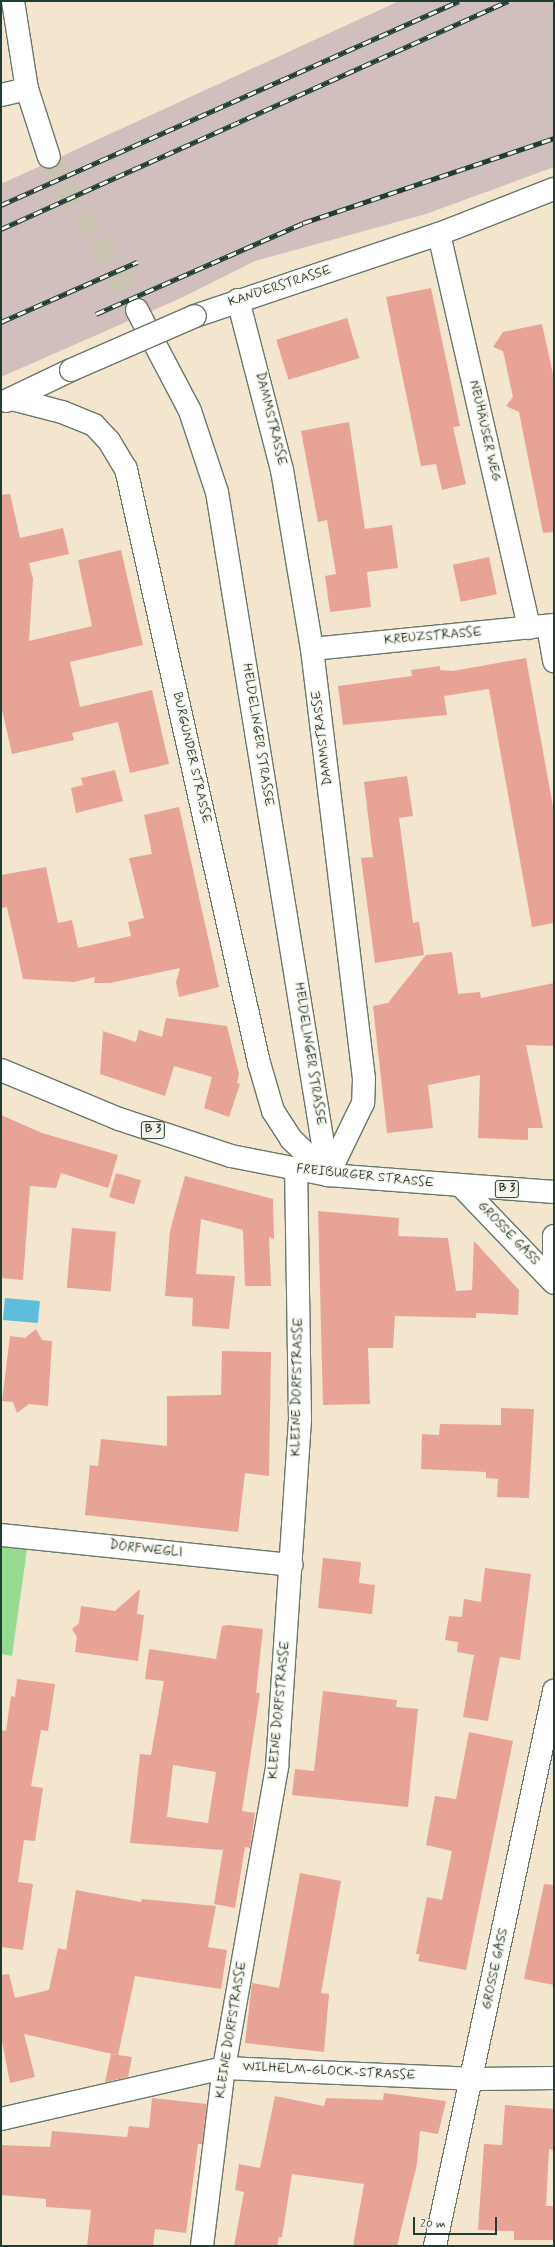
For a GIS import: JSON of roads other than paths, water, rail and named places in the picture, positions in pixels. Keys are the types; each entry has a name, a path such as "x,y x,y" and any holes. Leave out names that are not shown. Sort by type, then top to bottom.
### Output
{"street":[{"path":"13,1 27,89 49,157"},
{"path":"1,95 27,89"},
{"name":"KANDERSTRASSE","path":"6,401 71,370 195,316 238,300 439,234 554,189"},
{"name":"NEUHÄUSER WEG","path":"439,234 554,661"},
{"name":"DAMMSTRASSE","path":"238,300 282,470 312,649 364,1079 363,1104 328,1175"},
{"name":"HELDELINGER STRASSE","path":"137,310 190,411 217,492 328,1175"},
{"name":"BURGUNDER STRASSE","path":"6,401 62,412 94,425 109,441 126,469 261,1070 273,1111 291,1139 328,1175"},
{"name":"KREUZSTRASSE","path":"312,649 544,627"},
{"name":"FREIBURGER STRASSE","path":"1,1070 119,1119 204,1148 296,1170 328,1175 554,1192"},
{"name":"KLEINE DORFSTRASSE","path":"202,2246 224,2068 277,1766 300,1419 299,1259 296,1170"},
{"name":"GROSSE GASS","path":"461,1186 554,1283"},
{"name":"GROSSE GASS","path":"554,1236 554,1263"},
{"name":"DORFWEGLI","path":"1,1535 291,1565"},
{"name":"GROSSE GASS","path":"435,2246 554,1691"},
{"name":"WILHELM-GLOCK-STRASSE","path":"1,2119 224,2068 471,2079 554,2078"}],"water":[{"path":"5,1298 40,1301 38,1323 3,1320"}],"tunnel":[{"path":"49,157 137,310"}],"railway":[{"path":"1,205 459,1"},
{"path":"1,229 508,1"},
{"path":"96,314 303,223 554,138"},
{"path":"1,322 137,262"}]}
